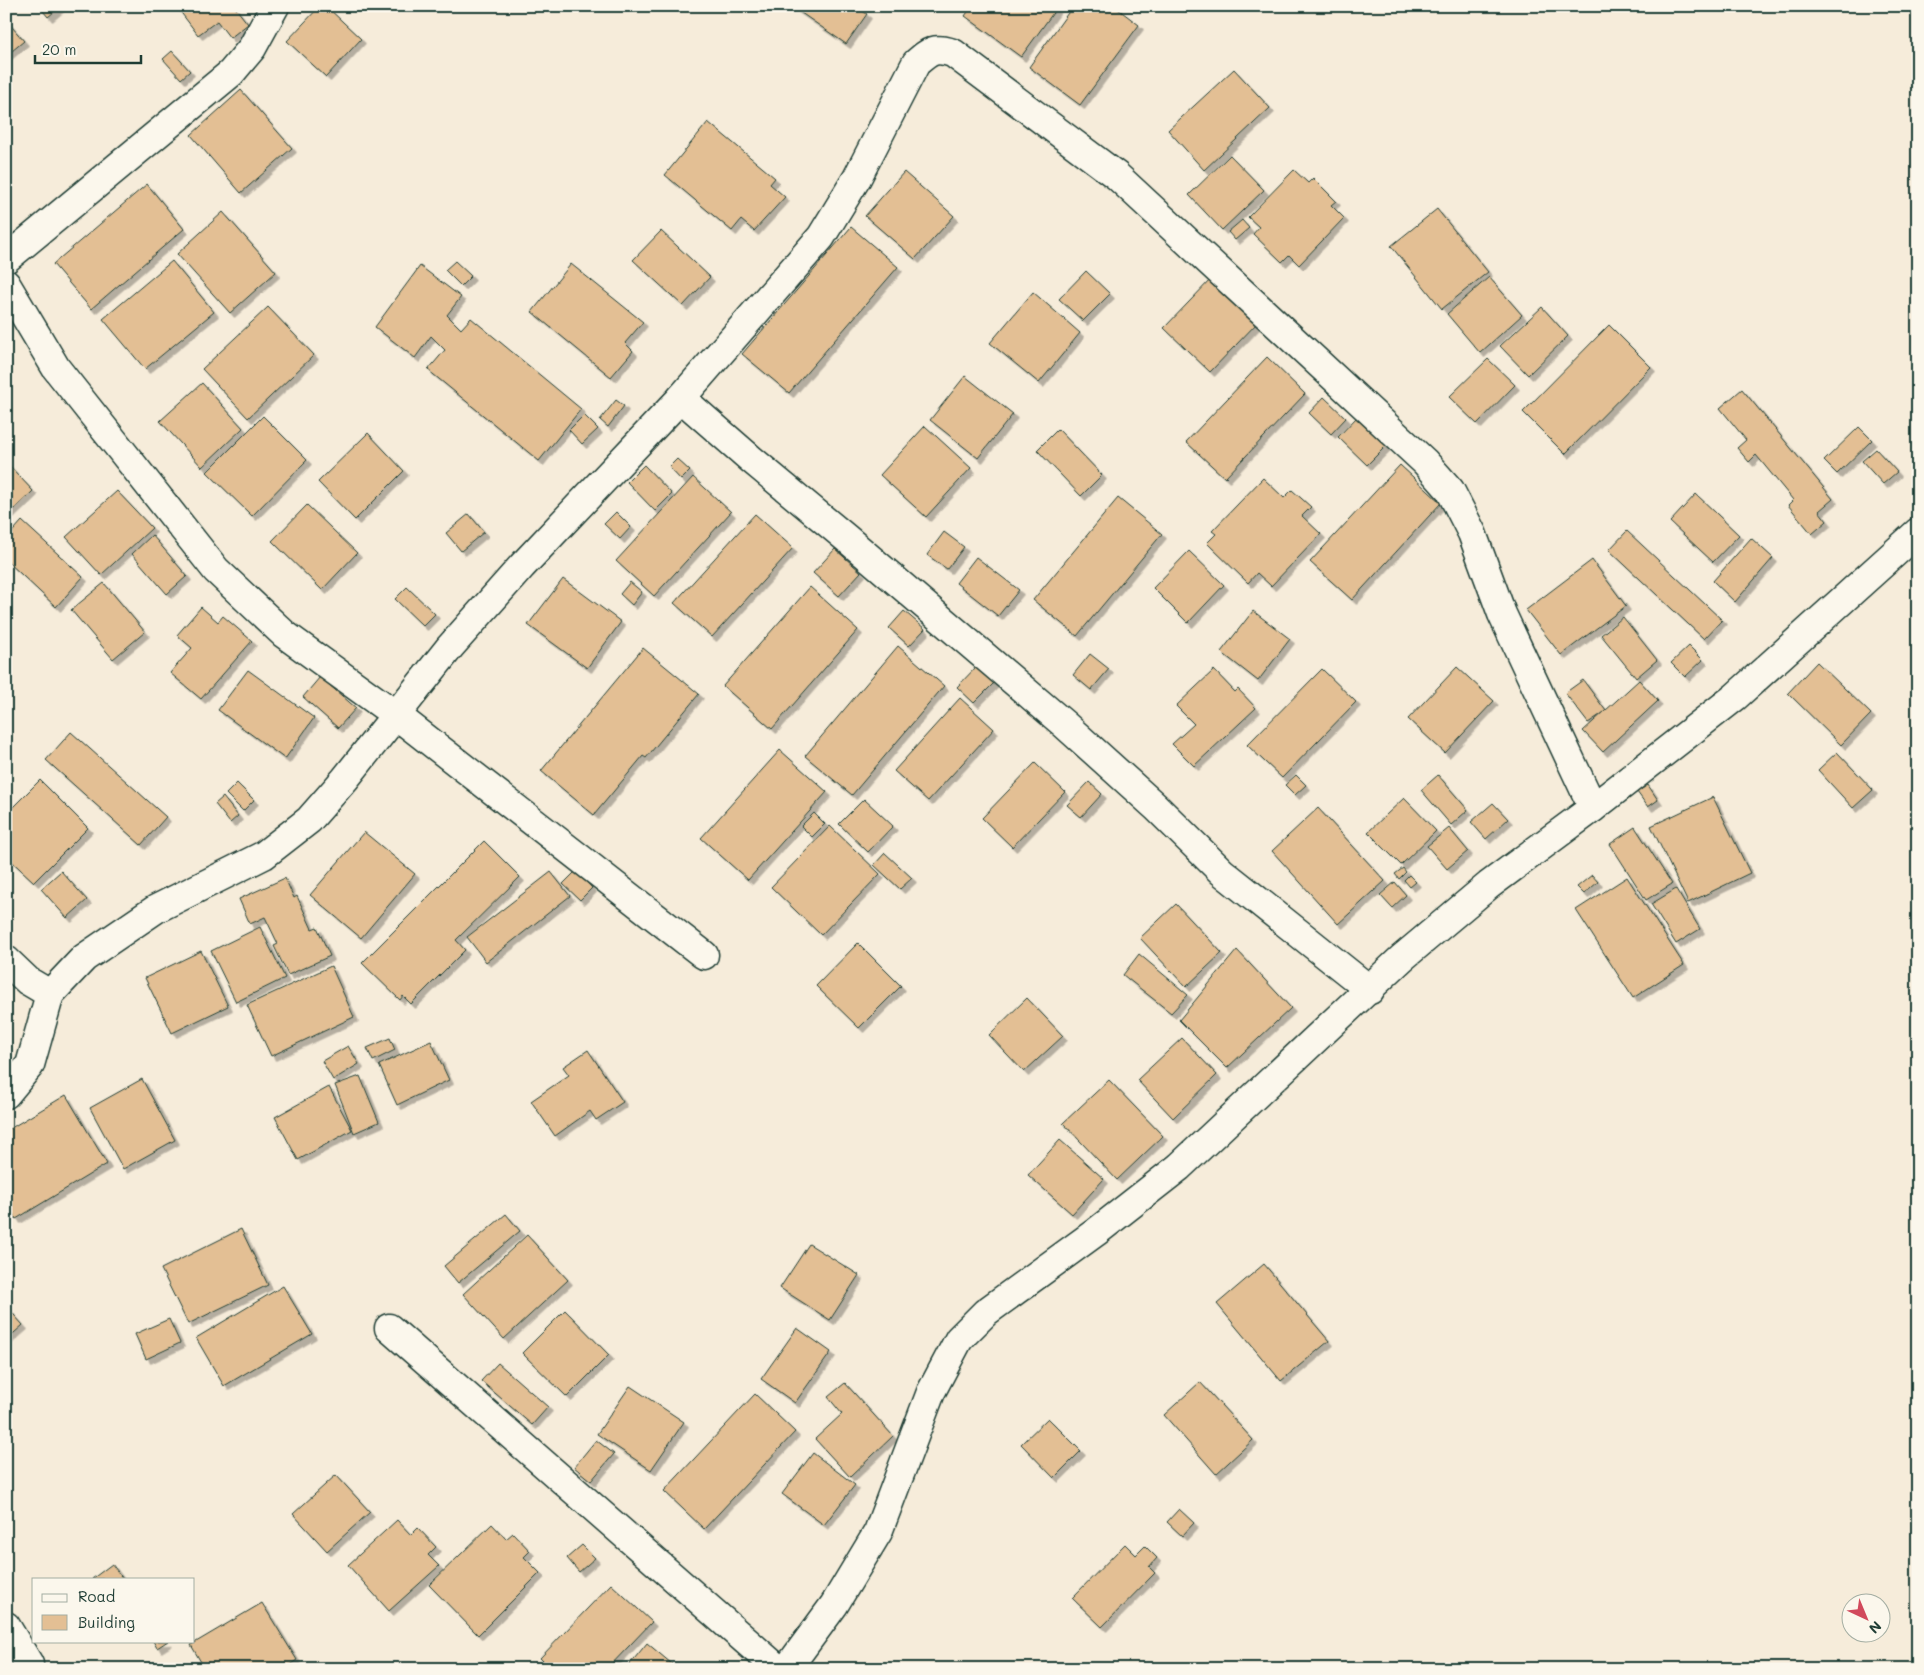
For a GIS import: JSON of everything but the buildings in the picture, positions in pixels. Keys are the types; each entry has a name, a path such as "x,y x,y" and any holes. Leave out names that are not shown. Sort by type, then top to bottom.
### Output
{"street":[{"path":"6,258 231,73 252,48 275,6"},
{"path":"6,1094 30,1065 50,994 84,958 148,914 264,855 309,820 345,779 450,647 522,566 681,398 821,237 857,178 916,63 928,53 939,49 953,53 1117,176 1425,462 1450,490 1472,533 1502,614 1593,808"},
{"path":"6,284 56,368 216,570 284,634 396,715 704,955"},
{"path":"681,398 1064,724 1156,807 1222,872 1370,990"},
{"path":"787,1669 834,1605 878,1532 931,1392 959,1339 986,1312 1096,1232 1179,1167 1402,958 1489,885 1593,808 1735,697 1918,532"},
{"path":"6,960 28,980 50,994"},
{"path":"389,1328 778,1669"},
{"path":"6,1626 29,1664 29,1669"}]}
